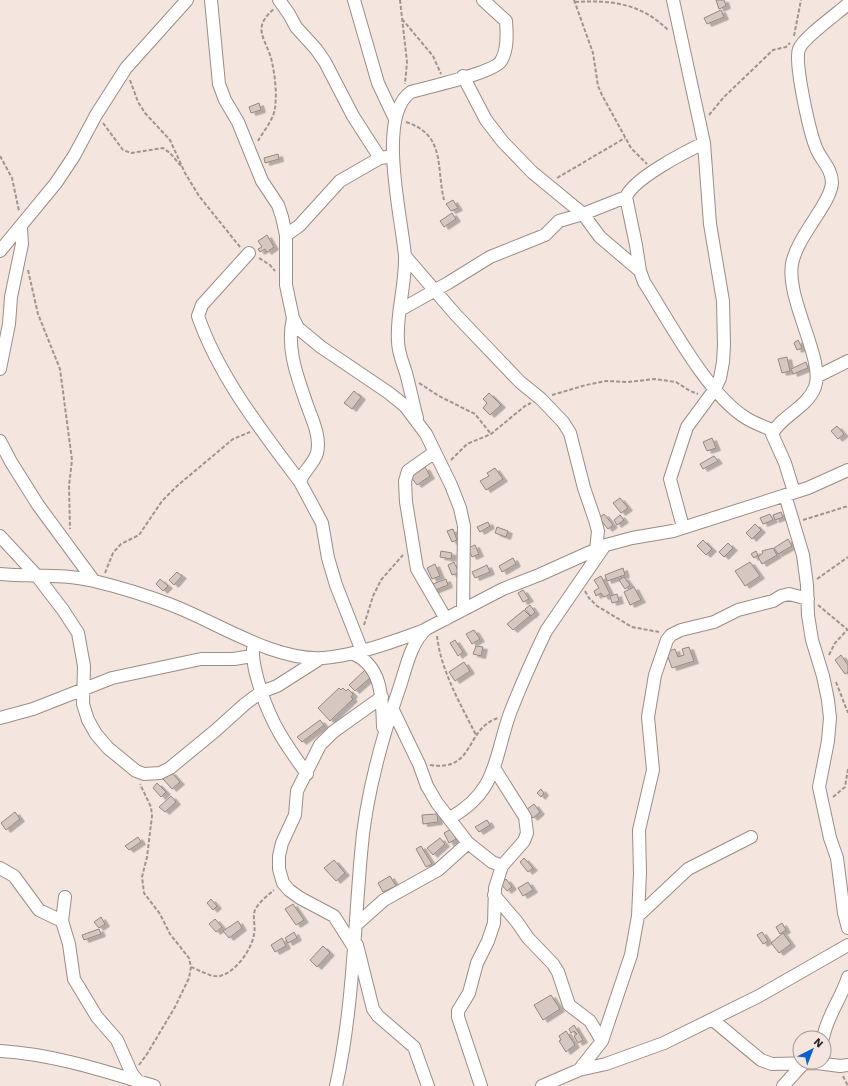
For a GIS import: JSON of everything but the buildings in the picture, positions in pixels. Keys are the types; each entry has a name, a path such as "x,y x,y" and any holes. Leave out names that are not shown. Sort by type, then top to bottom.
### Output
{"street":[{"path":"0,251 21,228 67,167 96,115 126,68 187,0"},
{"path":"210,0 220,84 225,100 238,122 252,153 262,181 278,205 286,235 286,285 293,318 298,328 306,335 389,393 405,406 417,421 443,468 460,508 464,526 463,610"},
{"path":"354,0 378,83 395,119"},
{"path":"417,421 406,372 399,355 398,340 400,310 404,293 405,256 392,157 395,119 404,96 411,92 463,76 489,70 502,61 507,40 506,21 483,0"},
{"path":"673,0 704,143 710,224 722,301 723,362 712,393 687,427 670,479 683,527"},
{"path":"280,2 296,27 316,48 325,62 353,116 380,158"},
{"path":"848,4 802,45 798,58 812,136 817,150 830,171 832,181 827,199 808,227 793,261 791,272 797,302 818,376 815,388 810,395 774,431 773,439 785,463 792,523 803,555 808,586 808,615 812,640 823,676 830,718 828,741 819,786 830,838 837,858 844,913 848,928"},
{"path":"463,76 486,120 503,142 532,172 583,214 600,237 640,271"},
{"path":"400,310 448,284 490,257 540,238 559,221 565,218 583,214 626,197 632,187 679,156 704,143"},
{"path":"286,235 298,226 340,181 380,158 392,157"},
{"path":"626,197 640,271 644,282 686,348 712,393 746,418 774,431"},
{"path":"0,369 9,324 11,297 22,244 21,228"},
{"path":"249,253 202,305 198,316 223,370 259,427 300,482 322,523 328,558 358,649 362,657 375,673 382,697 384,740"},
{"path":"405,256 452,311 481,342 520,382 541,398 563,422 570,433 584,488 596,520 600,548 580,582 546,631 510,714 494,768 483,788 472,803 450,818"},
{"path":"293,318 290,332 291,351 299,382 316,432 317,443 317,452 300,482"},
{"path":"818,376 848,361"},
{"path":"0,441 11,462 38,505 98,582"},
{"path":"435,452 408,472 406,476 406,502 417,569 436,624"},
{"path":"0,536 37,576 63,610 78,633 82,648 84,666 83,704 96,734 108,748 136,771 144,774 160,773 170,768 261,692 277,686 321,658 358,649 436,624 503,589 600,548 632,538 683,527 808,488 848,470"},
{"path":"0,574 71,577 98,582 169,604 254,642 286,653 321,658"},
{"path":"578,1070 602,1040 628,969 638,916 640,873 639,830 653,770 648,717 658,664 671,636 695,626 723,618 748,606 773,601 781,596 789,594 808,598"},
{"path":"336,1086 344,1048 357,924 361,853 367,808 392,708 415,643 436,624"},
{"path":"254,642 252,656 265,707 272,722 307,774"},
{"path":"0,718 33,709 112,678 201,659 234,659 252,656"},
{"path":"382,697 326,738 297,791 295,815 282,843 279,869 283,883 289,890 300,898 334,916 354,943 373,1009 378,1016 414,1048 428,1086"},
{"path":"392,708 419,764 427,786 437,803 468,843 492,862 502,866"},
{"path":"481,1086 458,1017 458,1011 469,993 477,963 488,941 494,923 496,911 494,895 502,866 524,841 527,833 525,817 494,768"},
{"path":"638,916 688,869 751,837"},
{"path":"357,924 384,900 443,866 468,843"},
{"path":"0,868 14,876 39,910 62,921"},
{"path":"494,895 528,938 553,964 558,972 569,1005 590,1021 602,1040"},
{"path":"65,897 62,921 77,985 97,1017 117,1040 134,1080"},
{"path":"542,1086 578,1070 606,1064 664,1043 713,1020 848,945"},
{"path":"825,1030 829,1016 840,997 848,977"},
{"path":"713,1020 761,1060 772,1064 792,1064"},
{"path":"0,1051 21,1052 64,1060 154,1086"},
{"path":"832,1065 840,1066 848,1065"},
{"path":"783,1086 797,1070"}],"path":[{"path":"400,0 407,62 404,96"},
{"path":"701,126 724,98 773,50 786,47 790,43 797,27 802,0"},
{"path":"655,172 641,160 625,138 598,86 592,53 574,1 617,2 641,10 654,18 682,44"},
{"path":"252,153 275,111 276,99 272,62 262,37 262,24 266,16 280,2"},
{"path":"402,18 433,56 444,83"},
{"path":"126,68 138,102 170,140 183,168 199,196 242,249 270,265 286,285"},
{"path":"96,115 110,131 123,150 132,153 163,148 170,153 183,168"},
{"path":"395,119 419,126 429,137 438,156 440,184 444,200"},
{"path":"547,183 596,157 625,138"},
{"path":"0,156 16,189 21,228"},
{"path":"27,265 38,314 60,369 72,460 68,486 71,548"},
{"path":"406,372 439,396 475,414 491,434"},
{"path":"443,468 467,444 491,434 525,406 541,398 586,385 606,381 624,382 655,379 676,382 693,393 712,393"},
{"path":"98,582 113,553 120,544 139,535 162,501 177,486 234,439 259,427"},
{"path":"792,523 848,506"},
{"path":"358,649 373,596 381,580 413,546"},
{"path":"808,586 848,557"},
{"path":"580,582 588,598 597,606 632,627 638,629 647,628 671,636"},
{"path":"808,598 848,629 835,643 829,655 829,661"},
{"path":"436,624 438,649 443,665 476,735"},
{"path":"834,679 847,706 848,713"},
{"path":"419,764 446,767 452,764 466,753 481,728 492,720 510,714"},
{"path":"823,804 845,787 848,769"},
{"path":"134,1080 147,1054 175,1007 188,978 191,967 190,958 170,934 160,914 144,893 142,877 147,857 152,816 151,807 143,793 136,771"},
{"path":"191,967 213,976 220,976 234,968 253,943 255,932 254,916 256,909 264,898 283,883"}]}
